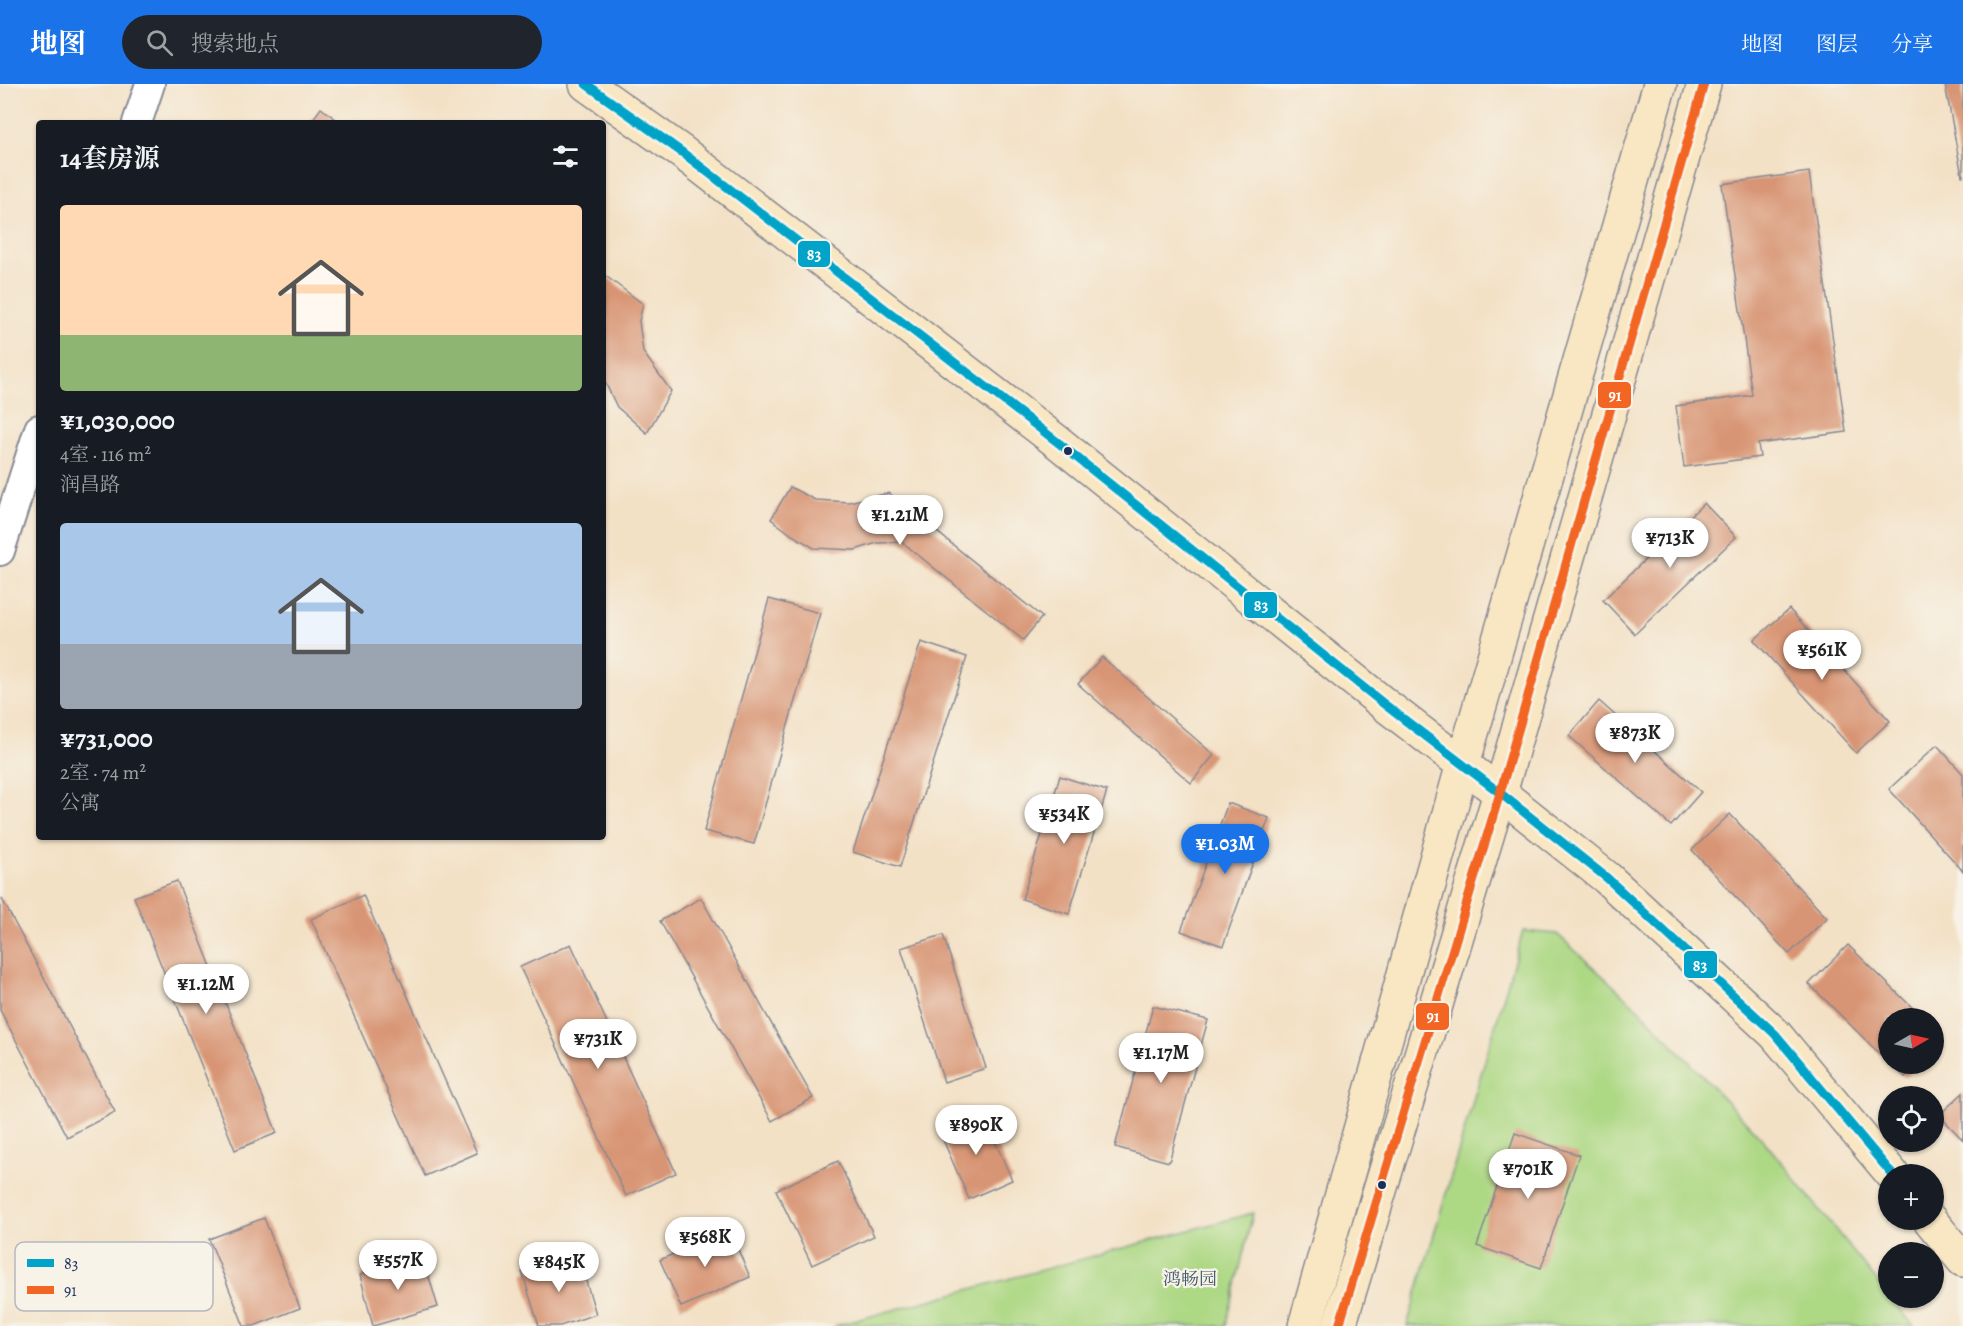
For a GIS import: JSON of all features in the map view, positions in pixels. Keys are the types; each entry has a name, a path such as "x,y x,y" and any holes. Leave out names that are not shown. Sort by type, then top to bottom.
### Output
{"main road":[{"path":"586,84 683,153 1060,444 1375,697 1607,878 1775,1034 1884,1164"},
{"path":"1305,1326 1462,764 1660,84"},
{"path":"1339,1326 1500,793 1704,84"},
{"path":"1938,1230 1963,1260"}],"street":[{"path":"138,120 150,84"},
{"path":"0,550 36,438"}],"green space":[{"path":"1523,931 1557,934 1642,1012 1765,1142 1878,1283 1878,1308 1899,1308 1914,1326 1407,1326"},
{"name":"鸿畅园","path":"1253,1213 1226,1326 834,1326"}],"building":[{"path":"1945,84 1963,84 1963,176 1962,176"},
{"path":"321,108 337,120 312,120"},
{"path":"1809,172 1846,432 1758,444 1760,457 1684,467 1676,406 1752,395 1722,184"},
{"path":"606,276 643,304 639,321 643,352 671,391 647,433 617,407 606,384"},
{"path":"790,487 815,500 849,502 889,493 1042,617 1023,640 902,542 877,543 855,550 814,548 771,519"},
{"path":"1704,503 1736,537 1635,634 1603,600"},
{"path":"769,599 820,613 754,844 704,831"},
{"path":"1789,609 1890,721 1856,753 1754,640"},
{"path":"921,642 967,657 900,867 853,852"},
{"path":"1102,657 1214,755 1191,783 1078,684"},
{"path":"1599,701 1701,792 1671,826 1569,736"},
{"path":"1937,745 1963,774 1963,871 1889,789"},
{"path":"1060,776 1107,791 1069,914 1022,899"},
{"path":"1228,803 1269,818 1223,946 1181,931"},
{"path":"1730,814 1827,918 1789,954 1692,850"},
{"path":"177,881 277,1133 235,1150 134,897"},
{"path":"363,895 477,1153 425,1176 311,919"},
{"path":"701,898 813,1098 772,1121 660,921"},
{"path":"2,899 115,1112 67,1137 0,1010 0,900"},
{"path":"943,935 986,1068 944,1082 901,948"},
{"path":"571,944 676,1173 626,1196 520,967"},
{"path":"1848,945 1913,1008 1878,1008 1878,1052 1809,984"},
{"path":"1153,1006 1208,1020 1169,1162 1115,1147"},
{"path":"1963,1093 1963,1140 1944,1120 1944,1110"},
{"path":"983,1114 1012,1180 969,1199 940,1133"},
{"path":"1515,1133 1579,1155 1541,1268 1477,1246"},
{"path":"838,1161 874,1236 812,1265 776,1190"},
{"path":"264,1218 300,1308 254,1326 244,1326 213,1249 213,1242 209,1239"},
{"path":"729,1229 750,1277 681,1307 660,1260"},
{"path":"578,1255 596,1314 560,1326 539,1326 522,1272"},
{"path":"423,1257 438,1307 373,1326 360,1275"}],"transit line":[{"name":"83","path":"586,84 683,153 1060,444 1384,704 1607,878 1775,1034 1884,1164"},
{"name":"91","path":"1339,1326 1500,793 1704,84"}]}
